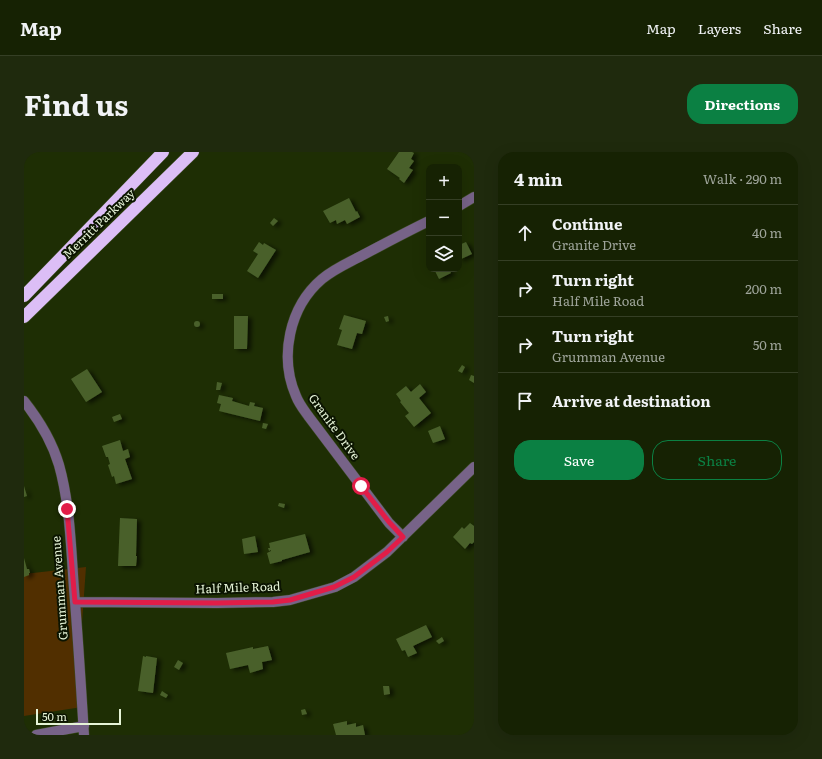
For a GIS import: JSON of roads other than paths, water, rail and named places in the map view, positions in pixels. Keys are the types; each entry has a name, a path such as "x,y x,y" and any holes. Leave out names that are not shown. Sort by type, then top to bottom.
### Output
{"highway":[{"name":"Merritt Parkway","path":"24,296 163,152"},
{"name":"Merritt Parkway","path":"24,317 193,152"}],"street":[{"path":"462,204 474,197"},
{"name":"Granite Drive","path":"403,537 389,522 308,417 300,404 291,381 288,348 293,321 308,295 321,280 336,269 426,223"},
{"name":"Grumman Avenue","path":"24,401 44,430 51,445 64,484 70,538 84,730"},
{"name":"Half Mile Road","path":"75,602 273,602 290,600 334,587 354,577 387,552 474,467"},
{"path":"36,735 84,730"}]}
